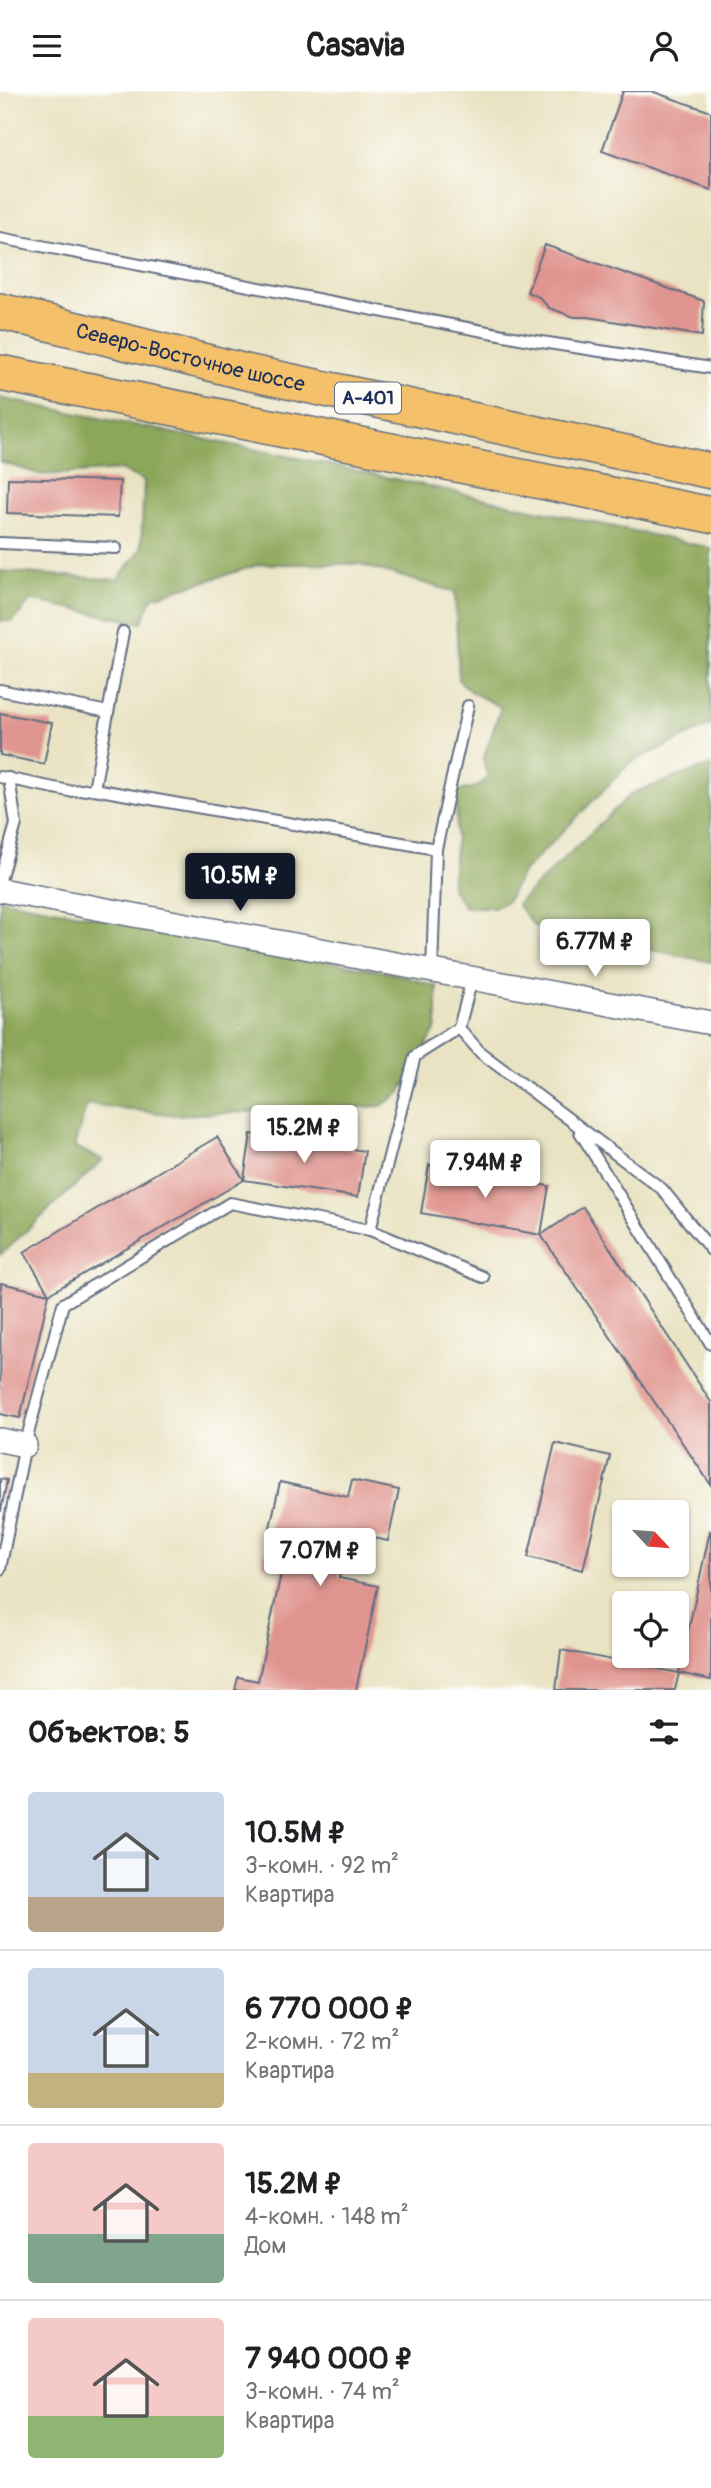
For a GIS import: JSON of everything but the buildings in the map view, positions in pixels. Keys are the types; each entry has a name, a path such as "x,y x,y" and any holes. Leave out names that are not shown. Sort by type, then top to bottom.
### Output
{"main road":[{"name":"Северо-Восточное шоссе","path":"0,311 246,372 711,471"},
{"name":"А-401","path":"0,373 711,515"}],"street":[{"path":"0,890 711,1023"},
{"path":"0,1440 26,1445"}],"lane":[{"path":"0,238 535,341 711,368"},
{"path":"0,543 116,548"},
{"path":"94,789 123,632"},
{"path":"0,690 108,712"},
{"path":"432,971 436,849 468,706"},
{"path":"0,880 16,824 4,777 69,791 94,789 436,849"},
{"path":"370,1230 415,1056 459,1028 472,979"},
{"path":"459,1028 481,1053 662,1189 711,1250"},
{"path":"577,1127 711,1345"},
{"path":"0,1569 26,1445 63,1304 230,1203 370,1230 483,1277"}],"green space":[{"path":"0,398 317,462 711,548 711,725 630,763 522,873 507,901 495,907 465,907 451,887 457,791 477,787 488,778 483,760 501,707 471,692 459,680 455,592 359,564 261,564 153,597 141,623 31,600 13,621 0,621 0,571 117,580 141,549 144,481 122,470 42,475 0,462"},
{"path":"711,765 711,962 534,926 517,904 632,793"},
{"path":"0,899 397,974 437,987 437,1027 400,1093 381,1106 175,1115 87,1104 74,1147 103,1160 0,1255"}]}
